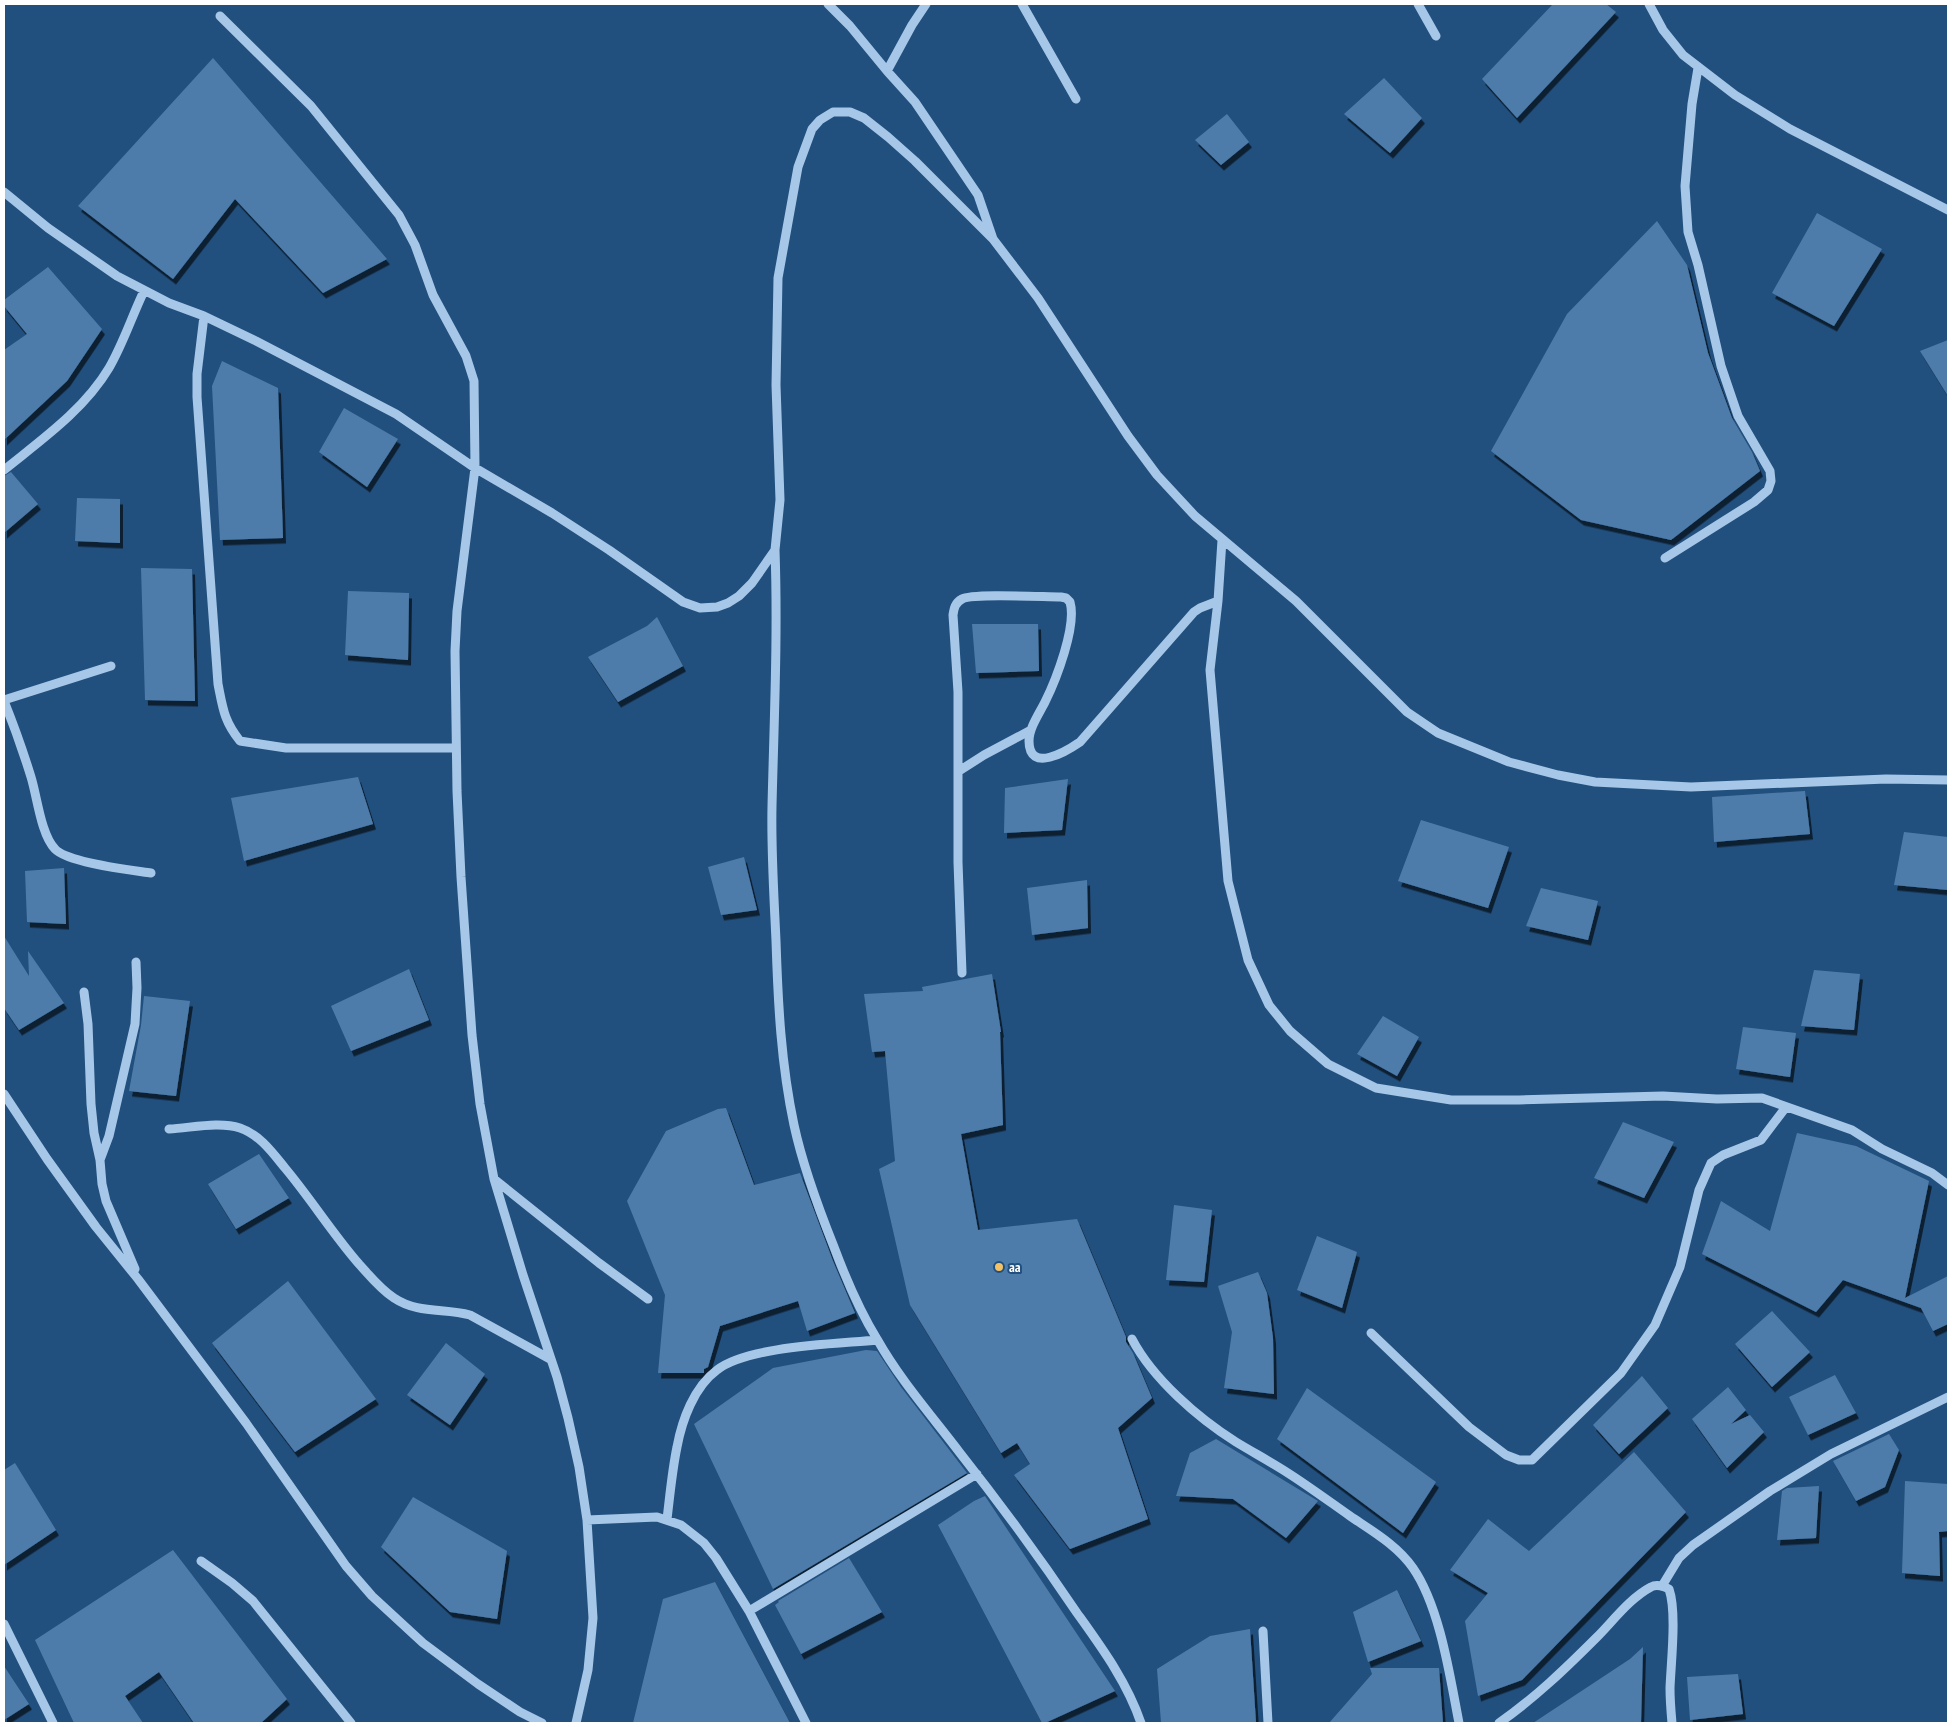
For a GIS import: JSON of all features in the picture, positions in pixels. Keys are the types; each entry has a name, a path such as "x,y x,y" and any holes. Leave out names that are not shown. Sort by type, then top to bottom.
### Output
{"street":[{"path":"828,4 864,41 887,71 915,102 978,195 993,239"},
{"path":"887,71 912,25 926,4"},
{"path":"1022,4 1076,99"},
{"path":"1418,4 1436,36"},
{"path":"1650,4 1664,30 1683,54 1698,68 1735,95 1790,129 1948,210"},
{"path":"220,16 311,106 369,179 394,207 410,232 433,295 466,356 471,370 475,398 475,468 455,651 456,748 461,877 472,1035 480,1104 494,1179 568,1418 579,1467 587,1520 593,1618 588,1670 576,1723"},
{"path":"1665,558 1754,502 1768,490 1771,481 1770,471 1738,416 1721,366 1698,265 1688,232 1685,186 1692,104 1698,68"},
{"path":"1141,1723 1134,1703 1120,1675 977,1474 895,1368 877,1340 859,1308 846,1277 808,1179 794,1128 785,1075 779,1015 772,851 776,640 775,550 780,500 776,385 778,278 798,166 812,129 820,120 833,112 850,112 864,118 915,161 993,239 1038,298 1128,436 1157,475 1195,516 1296,601 1408,712 1438,733 1510,762 1558,775 1595,782 1691,787 1886,779 1948,780"},
{"path":"4,192 87,256 144,290 204,316 396,414 475,468 568,524 682,602 700,608 717,607 728,603 739,596 752,583 775,550"},
{"path":"4,470 45,437 89,395 109,368 144,290"},
{"path":"204,316 197,374 198,431 218,684 229,728 240,741 286,748 456,748"},
{"path":"1222,540 1218,601 1210,670 1228,881 1252,969 1269,1005 1290,1031 1302,1042 1328,1064 1376,1088 1451,1100 1663,1096 1717,1099 1762,1098 1852,1130 1882,1149 1932,1173 1948,1185"},
{"path":"962,973 958,862 958,692 954,606 960,600 977,597 1061,597 1066,598 1070,602 1072,611 1069,630 1058,672 1031,730 1029,740 1034,756 1041,758 1054,757 1066,752 1080,742 1176,635 1194,612 1218,601"},
{"path":"111,666 4,701 20,743 48,836 55,850 81,861 151,873"},
{"path":"959,771 984,755 1031,730"},
{"path":"100,1160 109,1136 135,1024 136,962"},
{"path":"84,992 88,1024 92,1112 102,1184 106,1201 138,1279"},
{"path":"4,1094 47,1159 96,1227 138,1279 246,1423 346,1566 372,1596 400,1623 450,1665 520,1712 542,1723"},
{"path":"1371,1333 1468,1427 1506,1455 1519,1460 1532,1460 1621,1373 1655,1325 1680,1267 1699,1190 1711,1164 1723,1155 1761,1140 1786,1107"},
{"path":"169,1129 223,1126 239,1128 254,1135 274,1154 350,1254 385,1291 407,1305 420,1310 459,1312 470,1315 550,1359"},
{"path":"494,1179 599,1263 648,1299"},
{"path":"1132,1339 1139,1353 1166,1384 1211,1424 1237,1443 1293,1476 1376,1533 1405,1558 1422,1583 1428,1598 1446,1660 1459,1723"},
{"path":"667,1519 677,1446 684,1422 692,1402 716,1370 748,1355 877,1340"},
{"path":"1662,1586 1679,1558 1693,1544 1770,1491 1831,1454 1948,1397"},
{"path":"749,1611 977,1474"},
{"path":"587,1520 647,1516 667,1519 681,1525 704,1543 716,1558 749,1611 806,1723"},
{"path":"201,1561 253,1601 350,1723"},
{"path":"1499,1723 1523,1706 1553,1680 1635,1599 1651,1587 1662,1586 1669,1589 1672,1604 1673,1652 1670,1690 1672,1723"},
{"path":"4,1624 53,1723"},
{"path":"1263,1631 1268,1723"}],"building":[{"path":"1553,4 1606,4 1616,12 1517,118 1482,79"},
{"path":"213,58 387,259 323,293 235,199 173,279 78,206"},
{"path":"1384,78 1422,118 1390,153 1344,114"},
{"path":"1227,114 1249,142 1221,165 1195,140"},
{"path":"1817,213 1882,249 1834,326 1772,293"},
{"path":"1657,221 1687,265 1708,353 1732,418 1752,452 1760,471 1671,540 1581,520 1491,451 1567,314"},
{"path":"48,267 102,329 67,381 4,440 4,350 27,334 4,306 4,300"},
{"path":"1948,340 1948,396 1920,351"},
{"path":"222,361 278,388 283,538 220,540 212,386"},
{"path":"344,408 398,439 367,487 319,452"},
{"path":"11,472 38,504 4,533 4,476"},
{"path":"77,498 120,499 120,543 75,541"},
{"path":"141,568 192,569 195,701 145,700"},
{"path":"348,591 409,593 408,660 345,655"},
{"path":"657,617 683,666 618,702 588,657 647,626"},
{"path":"972,624 1038,624 1039,671 976,673"},
{"path":"358,777 373,824 244,861 231,798"},
{"path":"1068,779 1062,830 1004,833 1005,788"},
{"path":"1805,791 1810,834 1714,842 1712,797"},
{"path":"1421,820 1509,847 1488,908 1398,881"},
{"path":"1904,832 1948,837 1948,890 1894,885"},
{"path":"744,857 757,910 721,915 708,867"},
{"path":"64,868 66,924 27,922 25,871"},
{"path":"1087,880 1088,928 1032,935 1027,888"},
{"path":"1541,888 1598,901 1588,940 1526,926"},
{"path":"4,936 29,976 28,951 64,1003 19,1030 4,1008"},
{"path":"409,969 429,1020 351,1051 331,1006"},
{"path":"1814,970 1860,974 1854,1030 1801,1026"},
{"name":"aa","path":"992,974 1001,1032 1003,1125 961,1134 978,1230 1077,1219 1126,1337 1126,1342 1133,1353 1152,1398 1118,1428 1148,1519 1070,1549 1014,1475 1030,1464 1017,1443 1001,1453 910,1305 879,1169 895,1161 885,1051 872,1052 864,994 923,991 922,987"},
{"path":"144,996 190,1001 176,1096 129,1091 141,1025"},
{"path":"1383,1016 1419,1037 1397,1076 1357,1054"},
{"path":"1743,1027 1796,1033 1790,1077 1736,1069"},
{"path":"726,1108 754,1185 800,1173 855,1313 807,1331 798,1301 720,1326 708,1367 704,1369 704,1373 658,1373 665,1295 627,1201 666,1131 718,1109"},
{"path":"1623,1122 1674,1142 1644,1198 1594,1178"},
{"path":"1797,1133 1856,1146 1929,1181 1905,1298 1948,1276 1948,1324 1933,1331 1921,1308 1843,1280 1816,1312 1702,1254 1721,1201 1770,1231"},
{"path":"259,1154 289,1198 236,1229 208,1184"},
{"path":"1174,1205 1212,1210 1204,1282 1166,1280"},
{"path":"1317,1236 1357,1252 1342,1308 1297,1290"},
{"path":"1258,1272 1267,1293 1273,1338 1274,1394 1224,1388 1232,1332 1218,1286"},
{"path":"288,1281 376,1399 295,1452 212,1343"},
{"path":"1772,1311 1810,1352 1772,1387 1735,1344"},
{"path":"446,1343 485,1374 450,1425 407,1395"},
{"path":"866,1350 877,1351 901,1387 967,1473 773,1589 694,1424 773,1368"},
{"path":"1835,1375 1856,1413 1808,1435 1789,1397"},
{"path":"1642,1376 1668,1408 1619,1454 1593,1425"},
{"path":"1728,1387 1746,1410 1731,1424 1750,1415 1764,1432 1727,1468 1692,1419"},
{"path":"1307,1388 1436,1482 1403,1533 1277,1439"},
{"path":"1889,1434 1899,1450 1885,1487 1856,1501 1833,1461"},
{"path":"1216,1439 1318,1501 1286,1538 1233,1499 1176,1496 1190,1453"},
{"path":"1634,1452 1686,1512 1522,1680 1478,1696 1465,1621 1488,1593 1450,1570 1488,1519 1529,1551"},
{"path":"15,1463 56,1530 4,1565 4,1470"},
{"path":"1905,1481 1948,1484 1948,1531 1939,1532 1940,1576 1902,1573"},
{"path":"1819,1486 1816,1538 1777,1540 1782,1491 1787,1488"},
{"path":"985,1496 1115,1691 1045,1723 1042,1723 938,1525 974,1501"},
{"path":"413,1497 507,1551 497,1619 450,1612 381,1547"},
{"path":"173,1550 287,1699 261,1723 194,1723 159,1672 125,1696 143,1723 74,1723 35,1640"},
{"path":"849,1558 882,1612 801,1654 775,1605 778,1601"},
{"path":"715,1582 790,1723 633,1723 663,1599"},
{"path":"1397,1590 1421,1641 1368,1662 1353,1612"},
{"path":"1250,1629 1256,1723 1161,1723 1157,1669 1210,1636"},
{"path":"1643,1647 1641,1723 1533,1723 1630,1659"},
{"path":"4,1666 29,1704 4,1720"},
{"path":"1370,1668 1439,1668 1443,1723 1329,1723 1372,1674"},
{"path":"1738,1674 1743,1714 1690,1720 1687,1677"}],"place":[{"name":"aa","path":"999,1267"}]}
